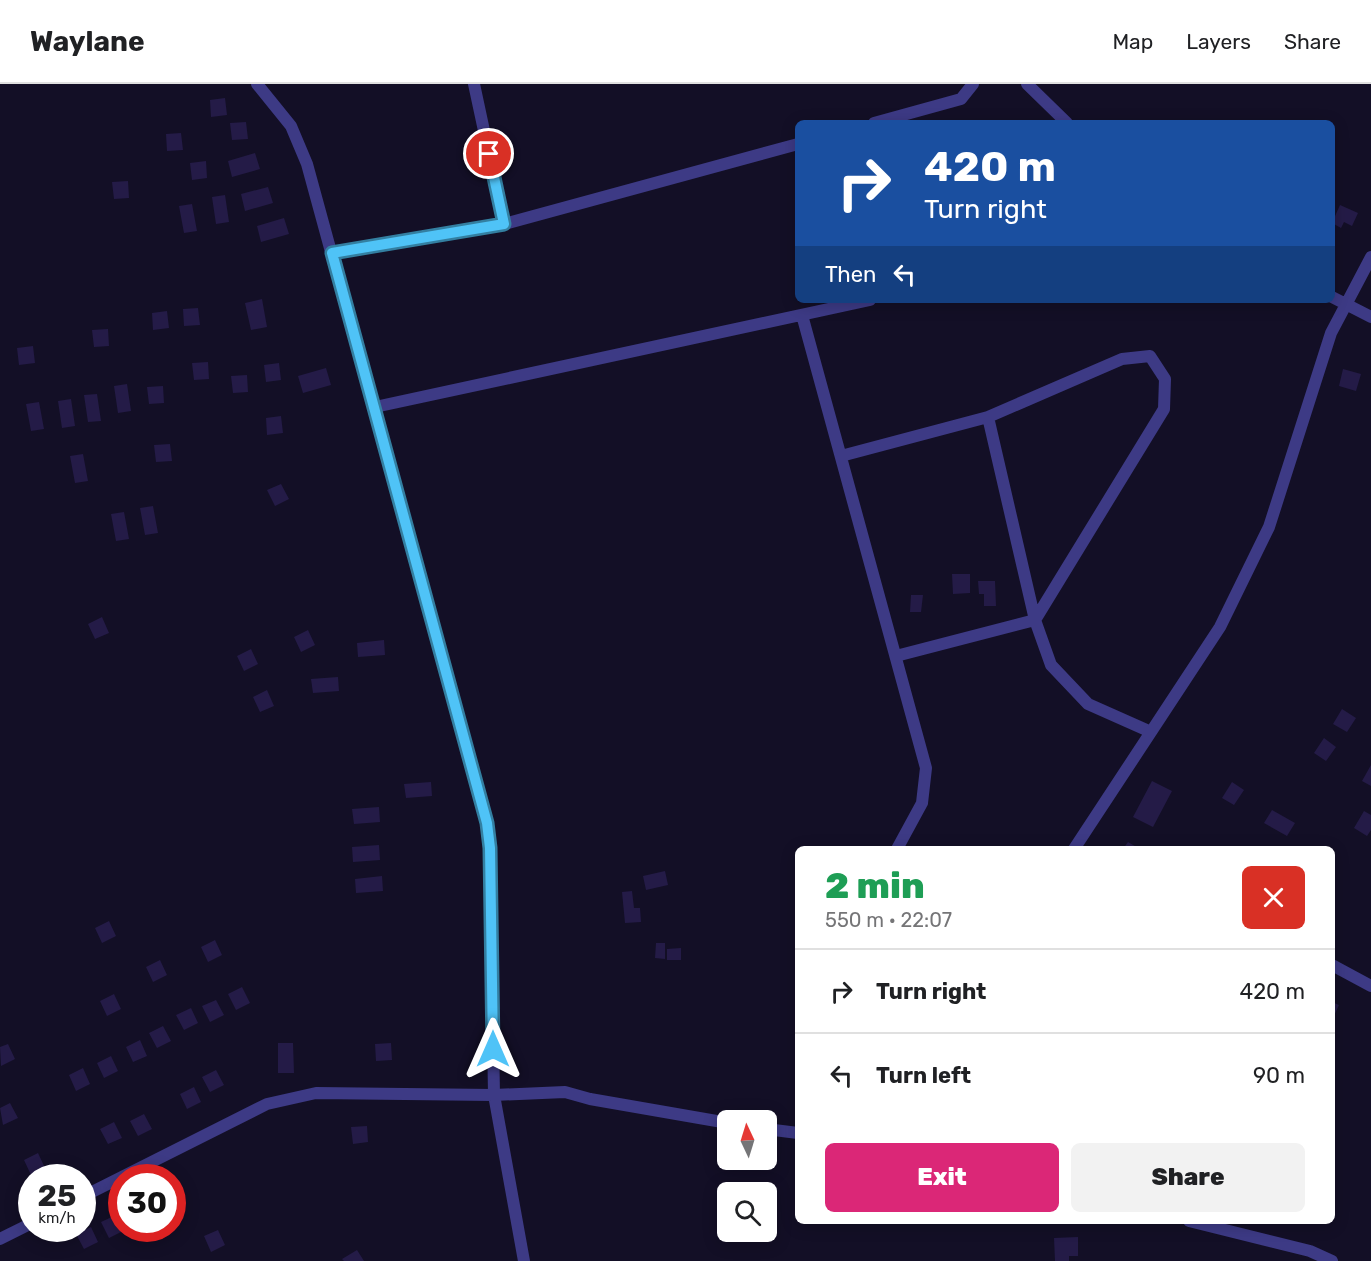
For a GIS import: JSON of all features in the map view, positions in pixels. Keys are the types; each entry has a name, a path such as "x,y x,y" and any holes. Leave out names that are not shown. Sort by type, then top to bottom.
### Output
{"street":[{"path":"257,84 291,126 299,143 375,407 487,823 490,848 494,1095 524,1261"},
{"path":"474,84 504,224"},
{"path":"885,120 962,99 973,84"},
{"path":"1027,84 1064,120"},
{"path":"332,253 504,224 795,145"},
{"path":"1076,846 1220,627 1269,527 1331,333 1371,257"},
{"path":"1335,299 1371,317"},
{"path":"375,407 856,303"},
{"path":"802,315 926,768 922,803 899,846"},
{"path":"841,456 988,417 1122,359 1150,356 1166,379 1164,409 1035,620 896,656"},
{"path":"988,417 1035,620 1051,665 1067,685 1088,704 1151,732"},
{"path":"1335,967 1371,986"},
{"path":"96,1190 267,1104 316,1093 494,1095 565,1092 717,1121"},
{"path":"777,1130 795,1133"},
{"path":"1201,1224 1310,1251 1332,1261"},
{"path":"0,1239 18,1230"}],"building":[{"path":"225,98 227,115 211,117 210,100"},
{"path":"246,122 248,139 232,140 230,123"},
{"path":"181,133 183,150 167,151 166,134"},
{"path":"255,153 260,169 232,177 228,161"},
{"path":"206,161 207,178 192,180 190,163"},
{"path":"128,181 129,198 114,199 112,182"},
{"path":"268,187 273,203 245,211 241,194"},
{"path":"225,195 229,222 216,224 212,197"},
{"path":"192,204 197,231 184,233 179,206"},
{"path":"1340,205 1358,213 1352,226 1344,222 1341,228 1335,225 1335,216"},
{"path":"284,218 289,234 261,242 257,226"},
{"path":"262,299 267,327 251,330 245,303"},
{"path":"198,308 200,325 184,326 183,309"},
{"path":"167,311 169,328 153,330 152,313"},
{"path":"108,329 109,346 94,347 92,330"},
{"path":"33,346 35,363 19,365 17,348"},
{"path":"208,362 209,379 194,380 192,363"},
{"path":"279,363 281,380 266,382 264,365"},
{"path":"326,368 331,385 303,393 298,376"},
{"path":"1343,369 1361,374 1356,391 1339,386"},
{"path":"247,375 248,392 233,393 231,376"},
{"path":"127,384 131,411 118,413 114,386"},
{"path":"163,386 164,403 149,404 147,387"},
{"path":"97,394 101,421 88,422 84,395"},
{"path":"71,399 75,426 62,428 58,401"},
{"path":"39,402 44,429 31,431 26,404"},
{"path":"281,416 283,433 267,435 266,418"},
{"path":"170,444 172,461 156,462 154,445"},
{"path":"83,454 88,481 75,483 70,456"},
{"path":"281,484 289,499 275,506 267,490"},
{"path":"153,506 158,533 145,535 140,508"},
{"path":"124,512 129,539 116,541 111,514"},
{"path":"952,574 970,574 970,593 953,594"},
{"path":"978,581 995,581 996,606 984,606 984,594 979,594"},
{"path":"911,595 923,595 921,612 910,612"},
{"path":"102,617 109,633 95,639 88,624"},
{"path":"308,630 315,645 301,652 294,637"},
{"path":"384,640 385,655 358,657 357,643"},
{"path":"251,649 258,664 244,671 237,656"},
{"path":"338,677 339,691 313,693 311,679"},
{"path":"267,690 274,706 260,712 253,697"},
{"path":"1342,709 1356,718 1347,732 1333,724"},
{"path":"1324,738 1336,747 1326,761 1314,753"},
{"path":"1371,765 1371,786 1362,781"},
{"path":"1152,781 1172,791 1153,827 1133,817"},
{"path":"431,782 432,796 406,798 404,784"},
{"path":"1232,782 1244,790 1234,805 1222,798"},
{"path":"379,807 380,822 354,824 352,809"},
{"path":"1272,810 1295,823 1287,836 1264,823"},
{"path":"1364,811 1371,815 1371,830 1367,836 1354,828"},
{"path":"379,845 380,860 353,862 352,847"},
{"path":"665,871 668,885 646,890 643,876"},
{"path":"382,876 383,891 356,893 355,879"},
{"path":"632,891 634,908 640,908 641,922 625,923 622,892"},
{"path":"109,921 116,936 102,943 95,928"},
{"path":"215,940 222,955 208,962 201,947"},
{"path":"656,943 665,943 665,959 655,958"},
{"path":"681,948 681,960 667,960 667,949"},
{"path":"160,960 167,975 153,982 146,967"},
{"path":"242,987 250,1003 236,1010 228,994"},
{"path":"114,994 121,1009 107,1016 100,1001"},
{"path":"216,1000 224,1015 210,1022 202,1006"},
{"path":"191,1008 198,1023 184,1030 176,1015"},
{"path":"163,1026 171,1041 157,1048 149,1033"},
{"path":"140,1040 147,1056 133,1062 126,1047"},
{"path":"278,1043 293,1043 294,1073 278,1073"},
{"path":"391,1043 392,1060 376,1061 375,1044"},
{"path":"8,1044 15,1059 1,1066 0,1047"},
{"path":"111,1056 118,1071 104,1078 97,1063"},
{"path":"83,1068 90,1084 76,1091 69,1075"},
{"path":"216,1070 224,1085 210,1092 202,1077"},
{"path":"194,1087 201,1102 187,1109 180,1094"},
{"path":"10,1103 18,1118 3,1125 0,1108"},
{"path":"144,1114 152,1129 138,1136 130,1121"},
{"path":"114,1122 122,1138 108,1144 100,1129"},
{"path":"367,1126 368,1142 353,1144 351,1127"},
{"path":"38,1153 43,1164 26,1164 24,1160"},
{"path":"108,1219 108,1236 101,1222"},
{"path":"218,1230 225,1245 211,1252 204,1236"},
{"path":"1078,1237 1078,1256 1069,1256 1069,1261 1055,1261 1054,1238"},
{"path":"96,1238 98,1242 84,1249 80,1242 96,1242"},
{"path":"357,1250 364,1261 344,1261 342,1259"}],"route":[{"path":"489,154 504,224 332,253 487,823 490,848 493,1049"}]}
